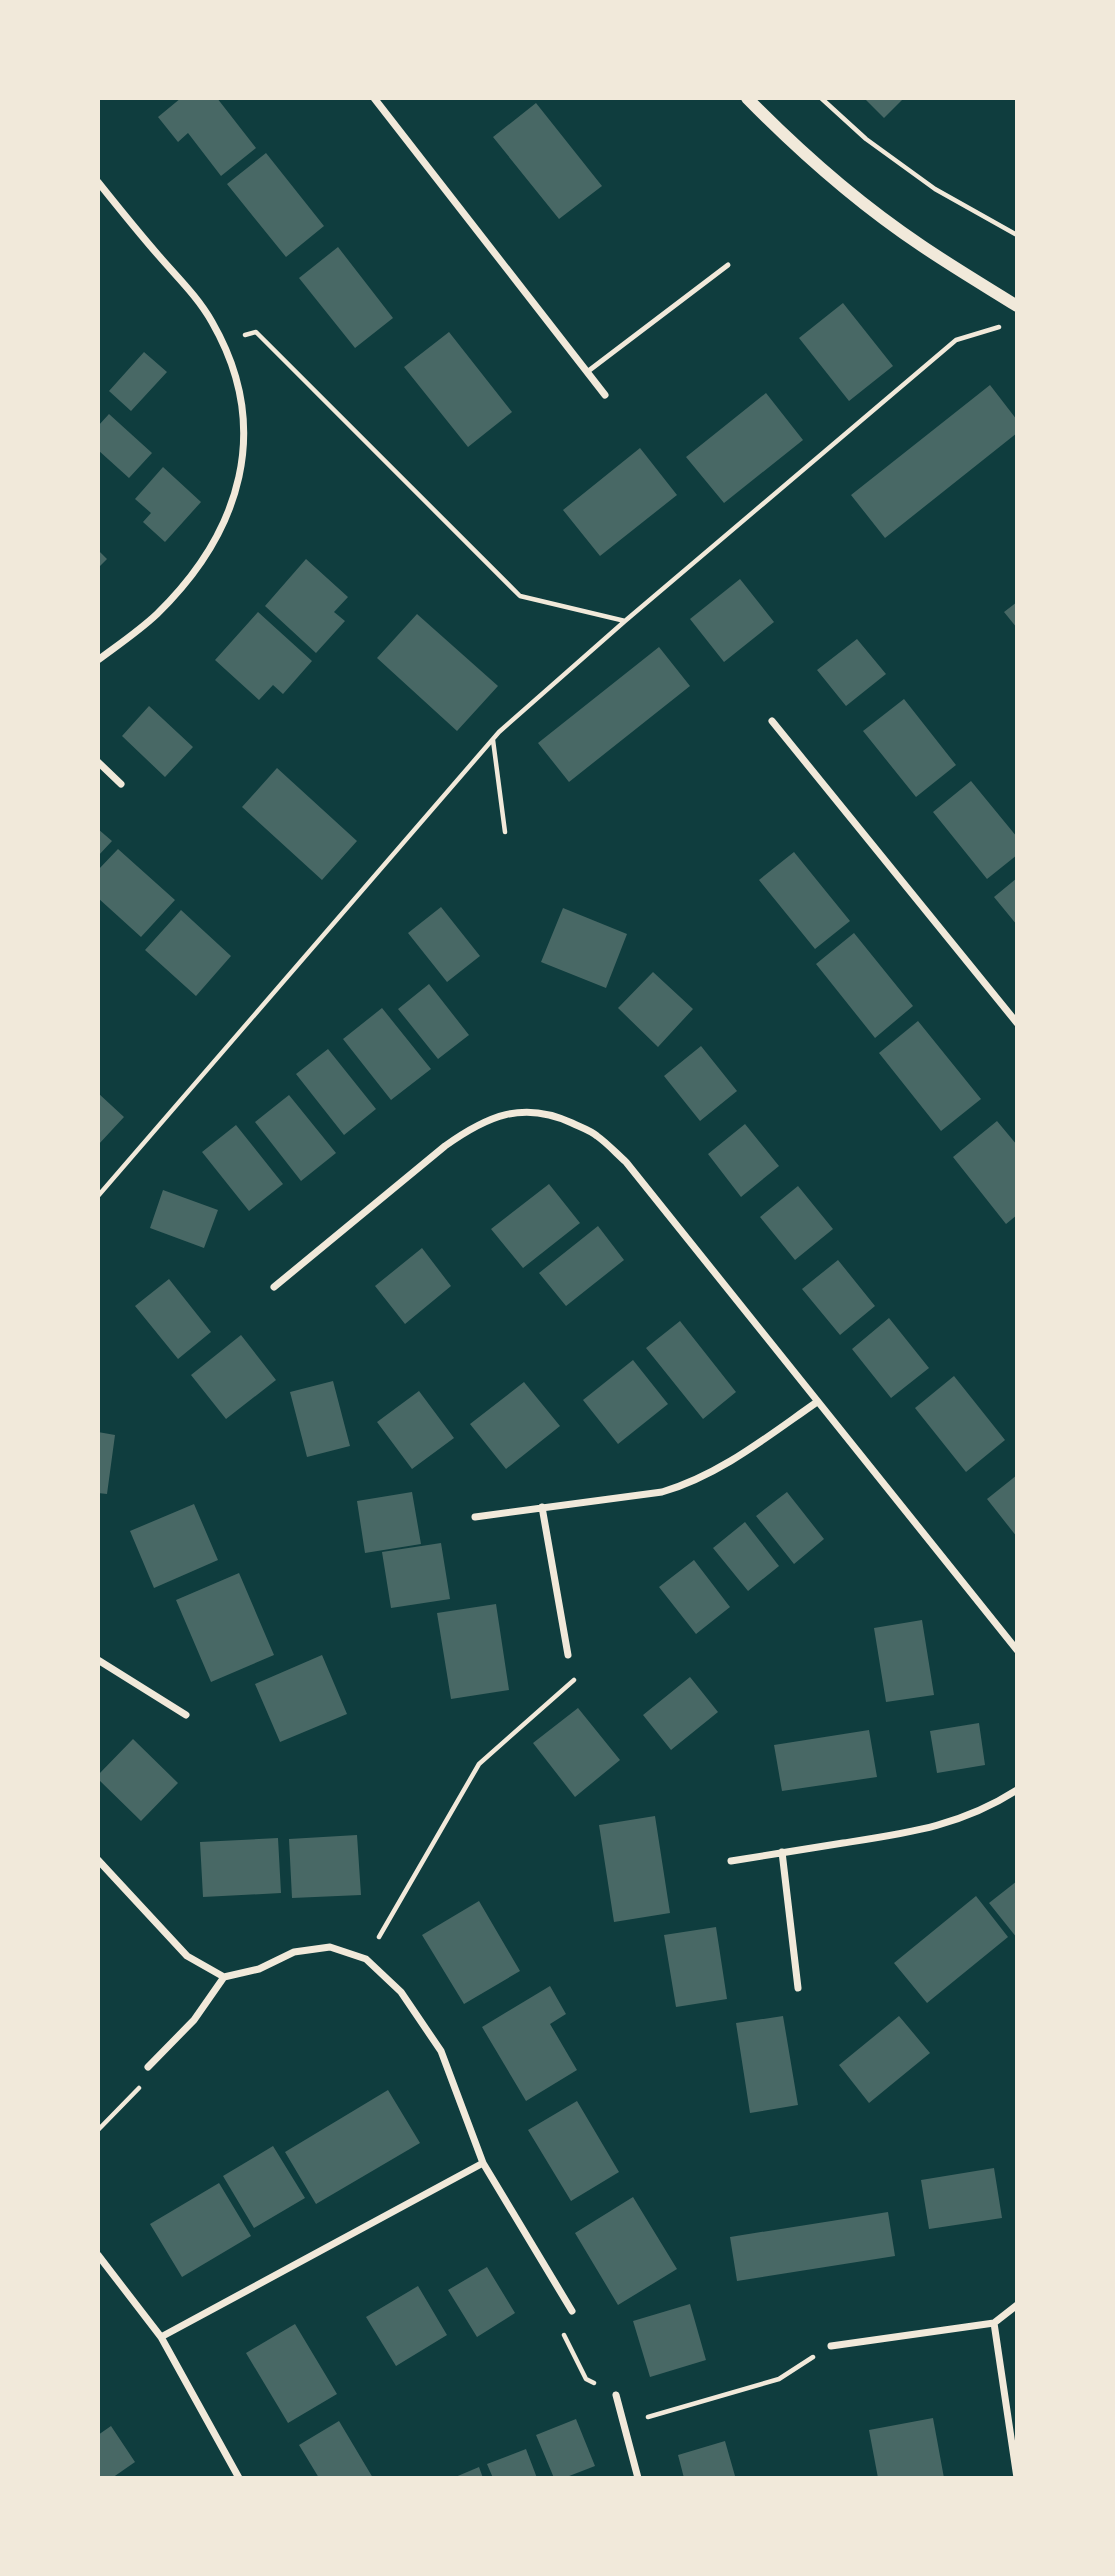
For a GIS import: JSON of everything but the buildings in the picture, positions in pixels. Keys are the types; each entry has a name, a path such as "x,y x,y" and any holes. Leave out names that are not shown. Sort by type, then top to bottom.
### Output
{"street":[{"path":"374,98 605,395"},
{"path":"747,98 859,200 920,245 1017,306"},
{"path":"98,182 197,299 222,341 234,369 243,405 245,441 240,475 226,516 205,556 184,585 155,615 98,660"},
{"path":"772,721 1017,1023"},
{"path":"98,762 121,784"},
{"path":"274,1287 470,1128 496,1116 529,1111 560,1118 595,1134 626,1162 1017,1650"},
{"path":"475,1517 662,1492 690,1484 720,1468 817,1402"},
{"path":"542,1507 568,1655"},
{"path":"98,1660 186,1715"},
{"path":"731,1861 921,1831 982,1810 1017,1790"},
{"path":"782,1852 798,1988"},
{"path":"98,1860 187,1956 223,1977 259,1969 294,1952 330,1947 366,1959 401,1992 441,2051 483,2163 572,2311"},
{"path":"149,2067 194,2020 223,1977"},
{"path":"161,2337 483,2163"},
{"path":"98,2255 161,2337 239,2478"},
{"path":"831,2346 994,2323 1017,2305"},
{"path":"994,2323 1017,2478"},
{"path":"616,2395 638,2478"}],"lane":[{"path":"587,372 728,265"}],"path":[{"path":"821,98 866,139 935,189 1017,235"},
{"path":"98,1196 493,740 625,621 956,340 1005,326"},
{"path":"222,341 256,332 520,596 625,621"},
{"path":"493,740 505,832"},
{"path":"366,1959 479,1765 577,1678 568,1655"},
{"path":"98,2130 144,2084 149,2067"},
{"path":"572,2311 563,2333 586,2379 616,2395"},
{"path":"624,2424 779,2379 831,2346"}]}
